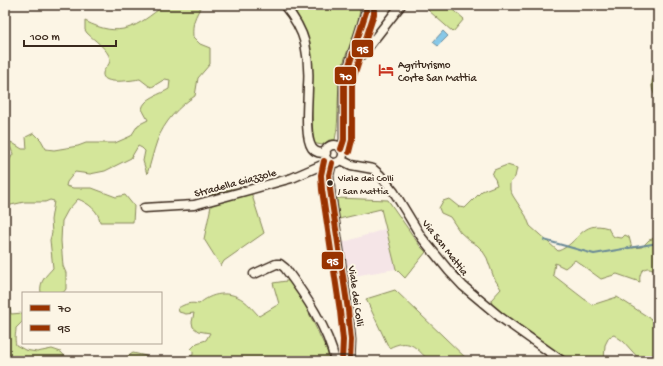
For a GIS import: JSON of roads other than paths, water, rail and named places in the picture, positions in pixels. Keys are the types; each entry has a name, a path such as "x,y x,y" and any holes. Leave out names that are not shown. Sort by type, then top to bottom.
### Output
{"street":[{"path":"284,5 295,18 302,32 305,44 308,60 307,124 311,147 317,152 326,153"},
{"path":"341,149 333,146 327,150 326,157 330,162 335,163 341,160 343,155 341,149 344,140 344,81 366,12 366,5"},
{"path":"350,63 362,55 401,5"},
{"name":"Via San Mattia","path":"341,160 351,165 373,169 380,174 394,192 422,238 448,271 463,286 500,316 562,361"},
{"name":"Stradella Giazzole","path":"144,208 194,206 292,178 330,162"},
{"name":"Viale dei Colli","path":"330,162 330,189 348,310 351,340 350,361"},
{"path":"254,274 276,264 280,264 284,268 318,319 327,336 335,361"}],"water":[{"path":"443,31 448,36 438,46 433,42"}],"waterway":[{"path":"544,240 594,254 658,243"}],"place":[{"name":"Agriturismo Corte San Mattia","path":"386,70"},
{"name":"Viale dei Colli / San Mattia","path":"330,183"}]}
